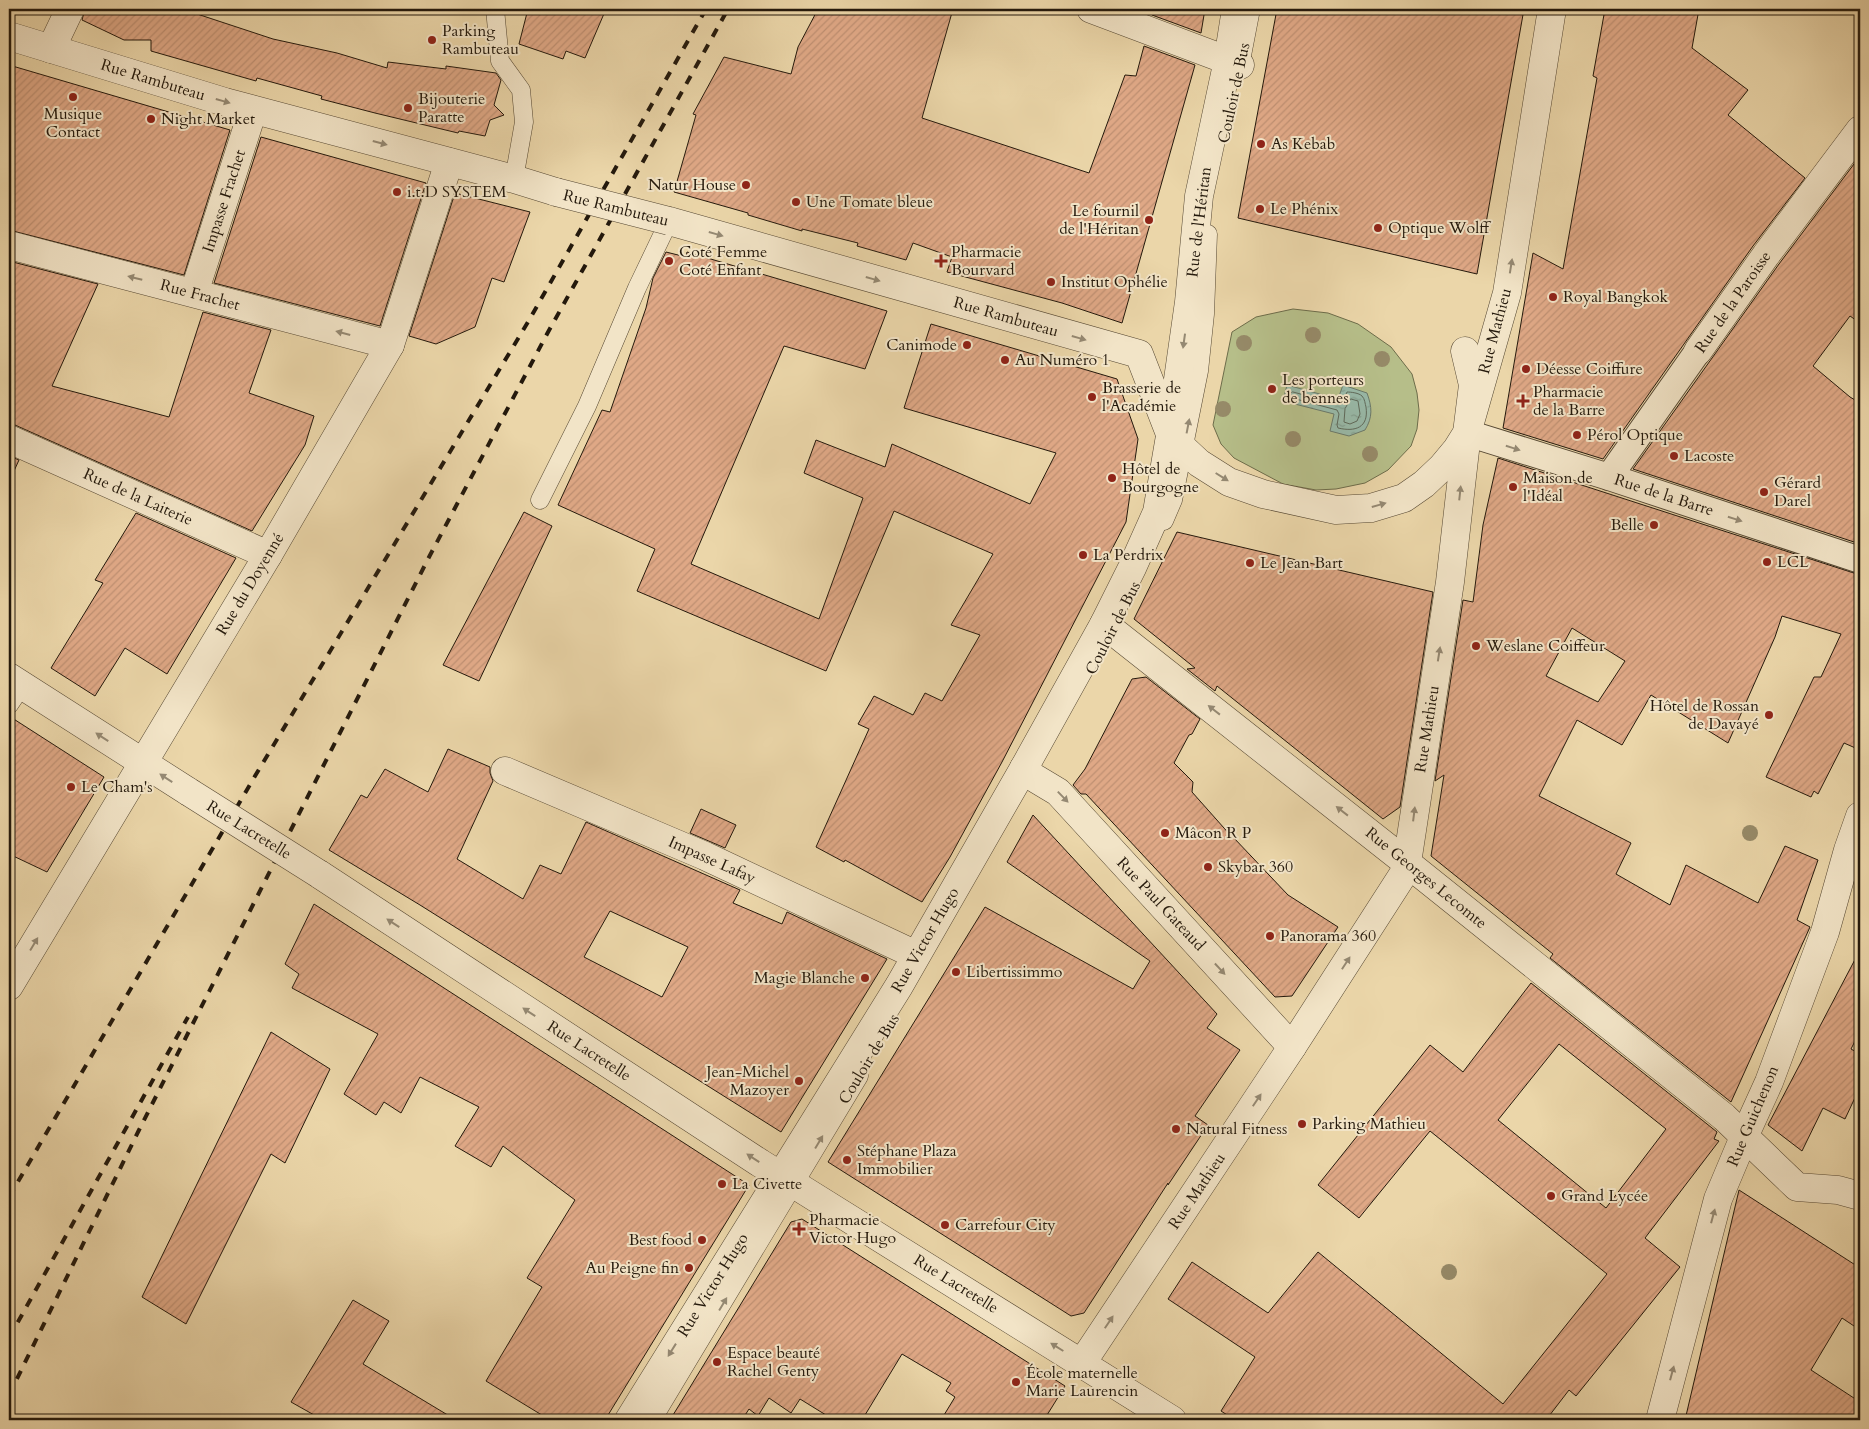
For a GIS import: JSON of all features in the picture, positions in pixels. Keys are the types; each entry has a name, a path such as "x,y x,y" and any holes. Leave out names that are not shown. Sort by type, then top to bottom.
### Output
{"street":[{"path":"51,49 70,9"},
{"path":"1091,9 1234,62"},
{"name":"Rue de l'Héritan","path":"1177,442 1199,196 1234,62 1236,9"},
{"name":"Rue Mathieu","path":"1082,1363 1292,1047 1404,873 1408,863 1417,789 1450,582 1467,433 1507,293 1552,9"},
{"name":"Rue Rambuteau","path":"9,36 253,110 669,221 1139,354 1177,442"},
{"name":"Impasse Frachet","path":"194,293 253,110"},
{"name":"Rue de la Paroisse","path":"1609,477 1766,254 1860,130"},
{"name":"Rue du Doyenné","path":"9,986 268,555 390,345 449,162"},
{"name":"Rue Frachet","path":"9,245 390,345"},
{"path":"1177,442 1199,463 1229,482 1264,494 1336,510 1371,508 1404,498 1424,484 1442,467 1467,433 1473,385 1465,351"},
{"name":"Rue de la Barre","path":"1467,433 1609,477 1860,560"},
{"name":"Rue de la Laiterie","path":"9,439 268,555"},
{"name":"Rue Victor Hugo","path":"629,1420 788,1180 916,955 1028,772 1109,628 1132,568 1157,512 1177,442"},
{"name":"Rue Georges Lecomte","path":"1109,628 1408,863 1716,1111 1797,1187 1838,1190 1860,1196"},
{"name":"Rue Lacretelle","path":"13,689 143,763 189,792 340,888 788,1180 1172,1420"},
{"name":"Impasse Lafay","path":"505,771 705,856 916,955"},
{"name":"Rue Paul Gateaud","path":"1028,772 1058,792 1292,1047"},
{"name":"Rue Guichenon","path":"1660,1420 1718,1199 1769,1082 1825,932 1848,850 1860,816"}],"lane":[{"path":"495,9 500,62 521,90 524,122 514,179"},
{"name":"Couloir de Bus","path":"1177,442 1199,371 1205,314 1209,211 1234,62 1251,9"},
{"path":"540,500 587,406 637,288 669,221"},
{"name":"Couloir de Bus","path":"652,1420 788,1180 898,1012 1028,772"}],"green space":[{"path":"1293,309 1328,313 1358,324 1391,347 1412,374 1419,410 1417,429 1411,446 1388,470 1365,483 1336,489 1316,490 1283,484 1234,458 1221,444 1213,425 1232,332 1256,317"}],"water":[{"path":"1287,385 1338,399 1343,385 1367,393 1371,412 1368,425 1365,430 1349,436 1330,431 1334,414 1283,401"}],"building":[{"path":"85,9 182,9 273,39 337,53 387,68 388,62 446,69 446,66 496,73 501,80 494,105 504,115 490,120 485,136 459,131 458,133 375,113 321,99 322,96 257,78 256,81 151,51 151,40 124,40 82,20"},
{"path":"528,9 606,9 585,58 566,51 563,59 519,44"},
{"path":"818,9 953,9 922,118 1089,173 1125,75 1136,76 1144,46 1195,65 1122,323 1062,303 947,272 952,257 913,243 906,260 857,246 858,243 802,229 802,231 674,192 696,115 693,114 724,57 791,74 798,47"},
{"path":"1154,9 1205,9 1201,33 1152,15"},
{"path":"1277,9 1524,9 1477,274 1238,218"},
{"path":"1605,9 1699,9 1692,48 1748,90 1728,115 1805,178 1753,246 1603,459 1503,428 1533,253 1563,269 1597,78 1593,76"},
{"path":"9,65 230,130 184,275 9,230"},
{"path":"261,137 426,183 380,326 214,283"},
{"path":"1860,156 1860,323 1850,316 1813,366 1860,403 1860,544 1633,469 1779,264"},
{"path":"455,193 530,212 504,282 492,278 475,327 436,344 409,336"},
{"path":"666,252 686,257 687,252 887,311 865,369 784,346 691,564 819,619 863,498 804,473 816,440 885,467 892,444 1030,504 1056,453 904,408 931,324 1117,379 1138,439 1126,522 1002,762 950,857 922,902 845,860 844,862 816,847 869,729 858,724 874,696 913,715 925,693 942,701 980,635 951,625 993,554 894,511 826,671 637,591 655,549 558,505 602,410 610,412 646,308 653,278"},
{"path":"9,261 98,284 52,386 169,417 203,312 271,330 249,393 314,416 305,445 252,531 15,425 9,424"},
{"path":"9,456 19,460 9,482"},
{"path":"1498,458 1860,575 1860,750 1844,743 1818,794 1814,791 1811,797 1766,777 1814,677 1821,677 1841,634 1782,616 1775,637 1728,743 1651,695 1622,745 1577,720 1539,796 1631,843 1616,874 1670,905 1686,865 1758,903 1785,846 1818,860 1797,920 1810,927 1731,1102 1550,958 1553,954 1431,856 1444,775 1435,781 1463,600 1473,602 1483,525","holes":["1572,628 1625,661 1598,702 1546,676"]},
{"path":"524,512 552,526 479,681 443,665"},
{"path":"136,513 236,558 167,674 125,648 95,696 51,668 103,583 95,580"},
{"path":"1177,532 1433,592 1400,807 1383,819 1217,686 1215,691 1187,669 1195,668 1134,619"},
{"name":"Mâcon R P","path":"1146,677 1200,719 1174,763 1193,782 1192,792 1288,895 1338,927 1292,996 1275,997 1086,794 1081,794 1073,785 1085,769 1132,679"},
{"path":"9,716 104,777 47,872 9,854"},
{"path":"448,749 490,767 493,781 457,859 523,899 540,865 561,874 586,822 740,890 733,903 782,924 787,912 887,959 781,1132 420,905 329,850 361,795 367,798 385,769 428,792","holes":["610,911 688,947 662,997 584,957"]},
{"path":"701,809 736,825 725,848 690,833"},
{"path":"1033,815 1217,1014 1207,1028 1240,1050 1195,1116 1208,1125 1084,1313 1071,1316 828,1162 985,907 1133,989 1150,961 1007,862"},
{"path":"314,904 749,1185 605,1420 550,1420 486,1381 542,1287 527,1278 575,1200 503,1146 491,1167 455,1146 479,1107 420,1077 401,1113 384,1102 376,1115 344,1094 378,1034 292,988 299,974 285,964"},
{"path":"1860,950 1860,1031 1851,1049 1860,1054 1860,1087 1845,1119 1823,1108 1802,1151 1768,1125"},
{"path":"1531,983 1717,1132 1714,1139 1719,1141 1645,1238 1680,1267 1576,1396 1569,1390 1546,1420 1235,1420 1221,1411 1255,1357 1168,1299 1192,1262 1268,1313 1318,1252 1503,1404 1607,1274 1430,1131 1359,1218 1318,1185 1430,1045 1463,1072","holes":["1559,1044 1666,1129 1606,1208 1498,1120"]},
{"path":"271,1032 330,1069 285,1163 271,1154 186,1324 142,1297"},
{"path":"1739,1190 1860,1268 1860,1330 1842,1318 1811,1370 1860,1402 1860,1420 1685,1420"},
{"path":"802,1219 1065,1386 1044,1420 941,1420 955,1397 946,1391 951,1383 902,1354 862,1420 834,1420 800,1399 791,1413 769,1398 758,1416 749,1409 742,1420 670,1420 791,1222"},
{"path":"353,1300 389,1321 363,1364 456,1420 323,1420 291,1402"}],"railway":[{"path":"9,1197 255,776 528,322 706,9"},
{"path":"9,1395 139,1130 428,559 547,334 728,9"},
{"path":"9,1338 188,1017"}],"place":[{"name":"Parking Rambuteau","path":"432,40"},
{"name":"Musique Contact","path":"73,97"},
{"name":"Bijouterie Paratte","path":"408,108"},
{"name":"Night Market","path":"151,119"},
{"name":"As Kebab","path":"1261,144"},
{"name":"Natur House","path":"746,185"},
{"name":"i.t.D SYSTEM","path":"397,192"},
{"name":"Une Tomate bleue","path":"796,202"},
{"name":"Le Phénix","path":"1260,209"},
{"name":"Le fournil de l'Héritan","path":"1149,220"},
{"name":"Optique Wolff","path":"1378,228"},
{"name":"Coté Femme Coté Enfant","path":"669,261"},
{"name":"Pharmacie Bourvard","path":"941,261"},
{"name":"Institut Ophélie","path":"1051,282"},
{"name":"Royal Bangkok","path":"1553,297"},
{"name":"Canimode","path":"967,345"},
{"name":"Au Numéro 1","path":"1005,360"},
{"name":"Déesse Coiffure","path":"1526,369"},
{"name":"Les porteurs de bennes","path":"1272,389"},
{"name":"Brasserie de l'Académie","path":"1092,397"},
{"name":"Pharmacie de la Barre","path":"1523,401"},
{"name":"Pérol Optique","path":"1577,435"},
{"name":"Lacoste","path":"1674,456"},
{"name":"Hôtel de Bourgogne","path":"1112,478"},
{"name":"Maison de l'Idéal","path":"1513,487"},
{"name":"Gérard Darel","path":"1764,492"},
{"name":"Belle","path":"1654,525"},
{"name":"La Perdrix","path":"1083,555"},
{"name":"LCL","path":"1767,562"},
{"name":"Le Jean Bart","path":"1250,563"},
{"name":"Weslane Coiffeur","path":"1476,646"},
{"name":"Hôtel de Rossan de Davayé","path":"1769,715"},
{"name":"Le Cham's","path":"71,787"},
{"name":"Mâcon R P","path":"1165,833"},
{"name":"Skybar 360","path":"1208,867"},
{"name":"Panorama 360","path":"1270,936"},
{"name":"Libertissimmo","path":"956,972"},
{"name":"Magie Blanche","path":"865,978"},
{"name":"Jean-Michel Mazoyer","path":"799,1081"},
{"name":"Parking Mathieu","path":"1302,1124"},
{"name":"Natural Fitness","path":"1176,1129"},
{"name":"Stéphane Plaza Immobilier","path":"847,1160"},
{"name":"La Civette","path":"722,1184"},
{"name":"Grand Lycée","path":"1551,1196"},
{"name":"Carrefour City","path":"945,1225"},
{"name":"Pharmacie Victor Hugo","path":"799,1229"},
{"name":"Best food","path":"702,1240"},
{"name":"Au Peigne fin","path":"689,1268"},
{"name":"Espace beauté Rachel Genty","path":"717,1362"},
{"name":"École maternelle Marie Laurencin","path":"1016,1382"}]}
